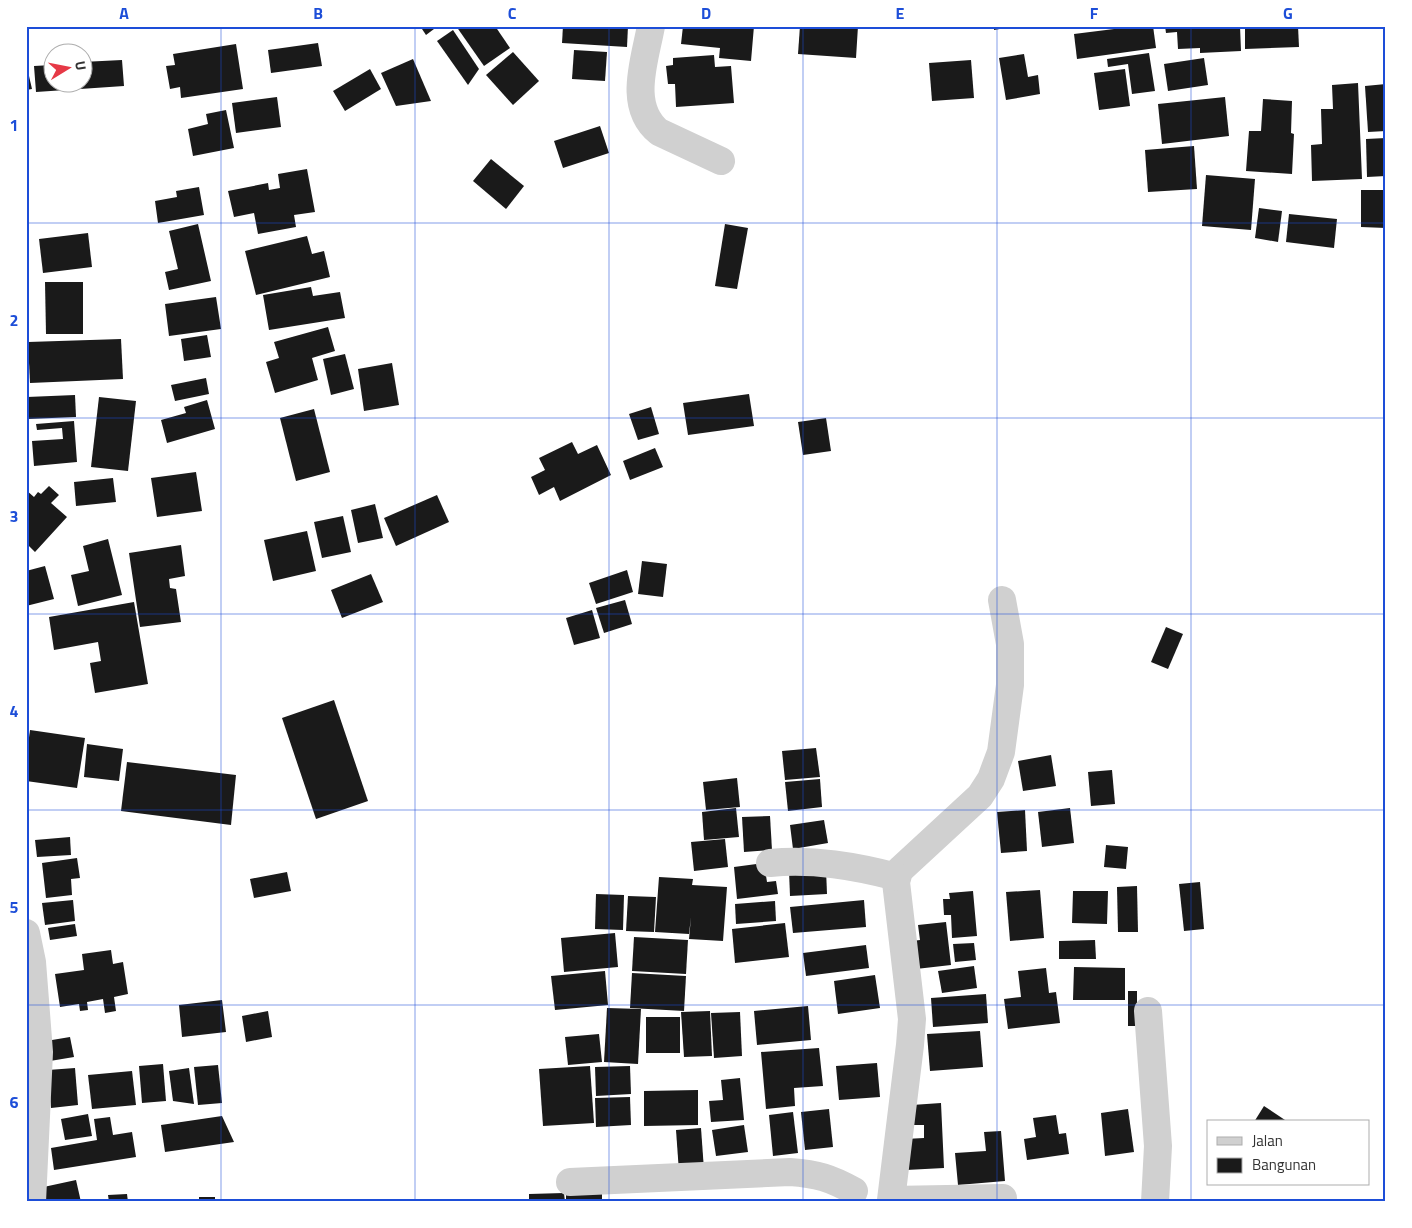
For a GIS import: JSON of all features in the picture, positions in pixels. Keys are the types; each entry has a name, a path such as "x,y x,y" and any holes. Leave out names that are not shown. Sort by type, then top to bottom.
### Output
{"street":[{"path":"651,26 640,87 646,116 652,126 659,132 721,161"},
{"path":"892,1201 912,1018 896,882 897,876 902,868 980,796 991,780 1001,752 1010,685 1010,644 1002,600"},
{"path":"770,863 796,861 824,863 863,868 897,876"},
{"path":"26,933 32,962 39,1052 32,1202"},
{"path":"1148,1011 1158,1146 1155,1202"},
{"path":"570,1182 790,1172 821,1175 835,1180 849,1196 863,1192 892,1201 1003,1198"}],"building":[{"path":"420,26 438,26 426,35"},
{"path":"456,26 495,26 510,48 484,66"},
{"path":"563,26 628,26 627,47 562,43"},
{"path":"683,26 754,26 751,61 719,58 720,48 681,44"},
{"path":"800,26 858,26 856,58 798,54"},
{"path":"994,26 1011,26 1011,27 994,30"},
{"path":"1138,26 1153,26 1156,48 1077,59 1074,34"},
{"path":"1165,26 1240,26 1241,51 1200,53 1200,48 1178,49 1177,32 1166,33"},
{"path":"1245,26 1298,26 1299,47 1245,49"},
{"path":"453,30 479,69 468,85 437,41"},
{"path":"318,43 322,66 271,73 268,50"},
{"path":"236,44 243,89 181,98 180,87 170,89 166,66 175,65 173,54"},
{"path":"574,50 607,52 605,81 572,79"},
{"path":"513,52 539,81 513,105 486,75"},
{"path":"1149,53 1155,91 1132,94 1128,64 1108,67 1107,59"},
{"path":"1024,54 1028,77 1038,75 1040,94 1006,100 999,58"},
{"path":"714,55 715,67 731,66 734,103 676,107 675,84 668,84 666,66 673,65 673,58"},
{"path":"1204,58 1208,85 1168,91 1164,64"},
{"path":"413,59 431,101 396,106 381,73"},
{"path":"122,60 124,86 92,88 92,62"},
{"path":"971,60 974,98 932,101 929,63"},
{"path":"26,63 32,89 26,90"},
{"path":"34,66 42,66 42,92 36,92"},
{"path":"370,69 381,89 345,111 333,91"},
{"path":"1125,69 1130,106 1099,110 1094,73"},
{"path":"1358,83 1362,179 1312,181 1311,145 1322,144 1321,109 1333,109 1332,85"},
{"path":"1386,84 1386,131 1368,132 1365,86"},
{"path":"277,97 281,127 236,133 232,103"},
{"path":"1225,97 1229,136 1162,144 1158,104"},
{"path":"1263,99 1292,101 1291,133 1294,134 1292,174 1246,171 1249,131 1261,131"},
{"path":"226,110 234,148 193,156 188,129 208,124 206,114"},
{"path":"600,126 609,153 563,168 554,141"},
{"path":"1386,138 1386,176 1367,177 1366,139"},
{"path":"1194,146 1197,189 1148,192 1145,150"},
{"path":"491,159 524,186 506,209 473,181"},
{"path":"307,169 315,212 294,215 296,227 258,234 254,213 234,217 228,191 268,183 269,190 280,188 278,174"},
{"path":"1206,175 1255,179 1251,230 1202,226"},
{"path":"199,187 204,215 158,223 155,201 177,197 176,191"},
{"path":"1361,190 1386,190 1386,228 1361,227"},
{"path":"1259,208 1282,211 1278,242 1255,238"},
{"path":"1289,214 1337,219 1334,248 1286,242"},
{"path":"198,224 211,281 169,290 165,272 178,269 169,231"},
{"path":"725,224 748,228 737,289 715,286"},
{"path":"88,233 92,267 43,273 39,239"},
{"path":"307,236 312,254 324,251 330,277 256,295 245,251"},
{"path":"45,282 83,282 83,334 46,334"},
{"path":"311,287 313,296 340,292 345,318 269,330 263,295"},
{"path":"216,297 221,329 169,336 165,304"},
{"path":"328,327 335,351 312,358 318,380 275,393 266,362 279,358 274,342"},
{"path":"207,335 211,357 184,361 181,339"},
{"path":"121,339 123,379 30,383 28,342"},
{"path":"345,354 354,389 331,395 323,359"},
{"path":"392,363 399,405 364,411 358,369"},
{"path":"206,378 209,394 175,401 171,385"},
{"path":"749,394 754,426 688,435 683,403"},
{"path":"75,395 76,417 28,419 27,397"},
{"path":"99,397 136,401 128,471 91,467"},
{"path":"207,400 215,429 167,443 161,420 186,413 184,407"},
{"path":"651,407 659,434 638,440 629,414"},
{"path":"314,409 330,472 296,481 280,418"},
{"path":"826,418 831,451 803,455 798,422"},
{"path":"74,421 77,462 34,466 32,441 63,439 62,428 37,430 36,424"},
{"path":"572,442 578,454 597,445 611,475 560,501 554,487 539,495 531,477 545,470 539,458"},
{"path":"655,448 663,467 630,480 623,461"},
{"path":"196,472 202,511 157,517 151,478"},
{"path":"113,478 116,502 76,506 74,482"},
{"path":"49,486 59,495 51,503 67,517 35,552 26,543 26,490 34,497 38,492 41,494"},
{"path":"437,495 449,522 396,546 384,518"},
{"path":"375,504 383,538 358,543 351,510"},
{"path":"343,516 351,552 322,558 314,522"},
{"path":"307,531 316,571 273,581 264,540"},
{"path":"108,539 122,595 78,606 71,575 89,571 83,546"},
{"path":"181,545 185,576 169,579 170,588 176,589 181,622 140,627 129,553"},
{"path":"642,561 667,564 663,597 638,594"},
{"path":"45,566 54,599 26,606 26,571"},
{"path":"627,570 633,592 596,604 589,583"},
{"path":"371,574 383,602 342,618 331,590"},
{"path":"625,600 632,624 604,633 596,608"},
{"path":"134,602 148,684 95,693 90,663 101,661 98,642 54,650 49,617"},
{"path":"592,610 600,638 574,645 566,618"},
{"path":"1166,627 1183,634 1168,669 1151,662"},
{"path":"334,700 368,801 316,819 282,718"},
{"path":"30,730 85,738 77,788 26,781 26,760"},
{"path":"87,744 123,749 119,781 84,777"},
{"path":"816,748 820,777 785,780 782,751"},
{"path":"1051,755 1056,786 1023,791 1018,761"},
{"path":"127,762 236,775 231,825 121,811"},
{"path":"1112,770 1115,804 1091,806 1088,772"},
{"path":"737,778 740,807 706,810 703,782"},
{"path":"820,779 822,807 788,811 785,782"},
{"path":"736,808 739,837 704,840 702,812"},
{"path":"1070,808 1074,843 1042,847 1038,812"},
{"path":"1025,810 1027,851 1001,853 997,812"},
{"path":"770,816 772,850 744,852 742,817"},
{"path":"824,820 828,843 793,849 790,825"},
{"path":"70,837 71,855 37,857 35,840"},
{"path":"725,839 728,867 694,871 691,842"},
{"path":"1106,845 1128,847 1126,869 1104,867"},
{"path":"77,858 80,878 71,879 72,895 46,898 42,863"},
{"path":"764,863 767,882 776,881 778,894 737,899 734,867"},
{"path":"826,869 827,894 790,896 789,871"},
{"path":"287,872 291,891 254,898 250,879"},
{"path":"659,877 693,879 692,885 727,887 723,941 689,939 691,917 689,934 655,932"},
{"path":"1200,882 1204,929 1184,931 1179,884"},
{"path":"1137,886 1138,932 1118,932 1117,887"},
{"path":"1040,890 1044,938 1010,941 1006,892"},
{"path":"973,891 977,936 952,938 951,915 944,915 943,899 950,899 949,893"},
{"path":"1073,891 1108,891 1107,924 1072,923"},
{"path":"596,894 624,895 623,930 595,929"},
{"path":"628,896 656,897 654,932 626,931"},
{"path":"73,900 75,921 45,925 42,903"},
{"path":"864,900 866,927 793,933 790,907"},
{"path":"775,901 776,921 736,924 735,904"},
{"path":"946,922 951,965 916,969 912,941 920,940 918,925"},
{"path":"785,923 789,957 735,963 732,929"},
{"path":"75,924 77,936 50,940 48,928"},
{"path":"615,933 618,967 564,972 561,938"},
{"path":"634,937 688,940 686,974 632,971"},
{"path":"1095,940 1096,959 1059,959 1059,941"},
{"path":"974,943 976,960 955,962 953,944"},
{"path":"866,945 869,968 806,976 803,953"},
{"path":"111,950 113,964 123,962 128,994 114,997 116,1011 105,1013 103,999 87,1002 88,1010 80,1011 79,1004 60,1007 55,974 84,970 82,954"},
{"path":"974,966 977,988 942,993 938,971"},
{"path":"1074,967 1125,968 1125,1000 1073,1000"},
{"path":"1046,968 1049,993 1056,992 1060,1023 1008,1029 1004,999 1021,997 1018,971"},
{"path":"605,971 608,1005 555,1010 551,976"},
{"path":"632,973 686,976 684,1011 630,1008"},
{"path":"875,975 880,1008 838,1014 834,981"},
{"path":"1128,991 1137,991 1137,1015 1145,1026 1128,1026"},
{"path":"986,994 988,1023 933,1027 931,998"},
{"path":"222,1000 226,1032 182,1037 179,1005"},
{"path":"808,1006 811,1040 757,1045 754,1011"},
{"path":"607,1008 641,1009 638,1064 604,1062"},
{"path":"268,1011 272,1037 246,1042 242,1016"},
{"path":"710,1011 712,1056 684,1057 681,1012"},
{"path":"740,1012 742,1056 714,1058 711,1013"},
{"path":"646,1017 680,1017 680,1053 646,1053"},
{"path":"980,1031 983,1067 930,1071 927,1034"},
{"path":"599,1034 602,1062 568,1065 565,1037"},
{"path":"70,1037 74,1057 50,1061 46,1041"},
{"path":"819,1048 823,1086 794,1088 795,1106 766,1109 761,1052"},
{"path":"877,1063 880,1097 839,1100 836,1066"},
{"path":"163,1064 166,1101 142,1103 139,1066"},
{"path":"218,1065 222,1103 198,1105 194,1067"},
{"path":"590,1066 594,1123 543,1126 539,1069"},
{"path":"630,1066 631,1094 596,1096 595,1067"},
{"path":"75,1068 78,1105 51,1108 48,1070"},
{"path":"189,1068 194,1104 173,1101 169,1071"},
{"path":"132,1071 136,1105 92,1109 88,1075"},
{"path":"740,1078 744,1120 711,1122 709,1101 723,1100 721,1080"},
{"path":"698,1090 698,1125 644,1126 644,1091"},
{"path":"630,1097 631,1125 596,1127 595,1098"},
{"path":"941,1103 944,1168 906,1170 905,1139 924,1138 924,1125 914,1125 912,1105"},
{"path":"1264,1106 1285,1120 1255,1120"},
{"path":"829,1109 833,1147 805,1150 801,1112"},
{"path":"1128,1109 1134,1152 1105,1156 1101,1113"},
{"path":"793,1112 798,1153 773,1156 769,1115"},
{"path":"88,1114 92,1136 65,1140 61,1119"},
{"path":"1056,1115 1059,1134 1066,1133 1069,1154 1027,1160 1024,1139 1036,1137 1033,1118"},
{"path":"222,1116 234,1142 165,1152 161,1125"},
{"path":"110,1117 113,1135 132,1132 136,1157 54,1170 51,1148 97,1140 94,1119"},
{"path":"744,1125 748,1152 716,1156 712,1130"},
{"path":"701,1128 704,1170 679,1172 676,1130"},
{"path":"1001,1131 1005,1181 958,1185 955,1153 986,1151 984,1132"},
{"path":"76,1180 81,1202 42,1202 39,1188"},
{"path":"602,1192 602,1202 566,1202 566,1194"},
{"path":"564,1193 565,1202 529,1202 529,1194"},
{"path":"127,1194 128,1202 109,1202 108,1195"},
{"path":"199,1197 215,1197 215,1202 199,1202"},
{"path":"748,1199 748,1202 727,1202 727,1200"}]}
